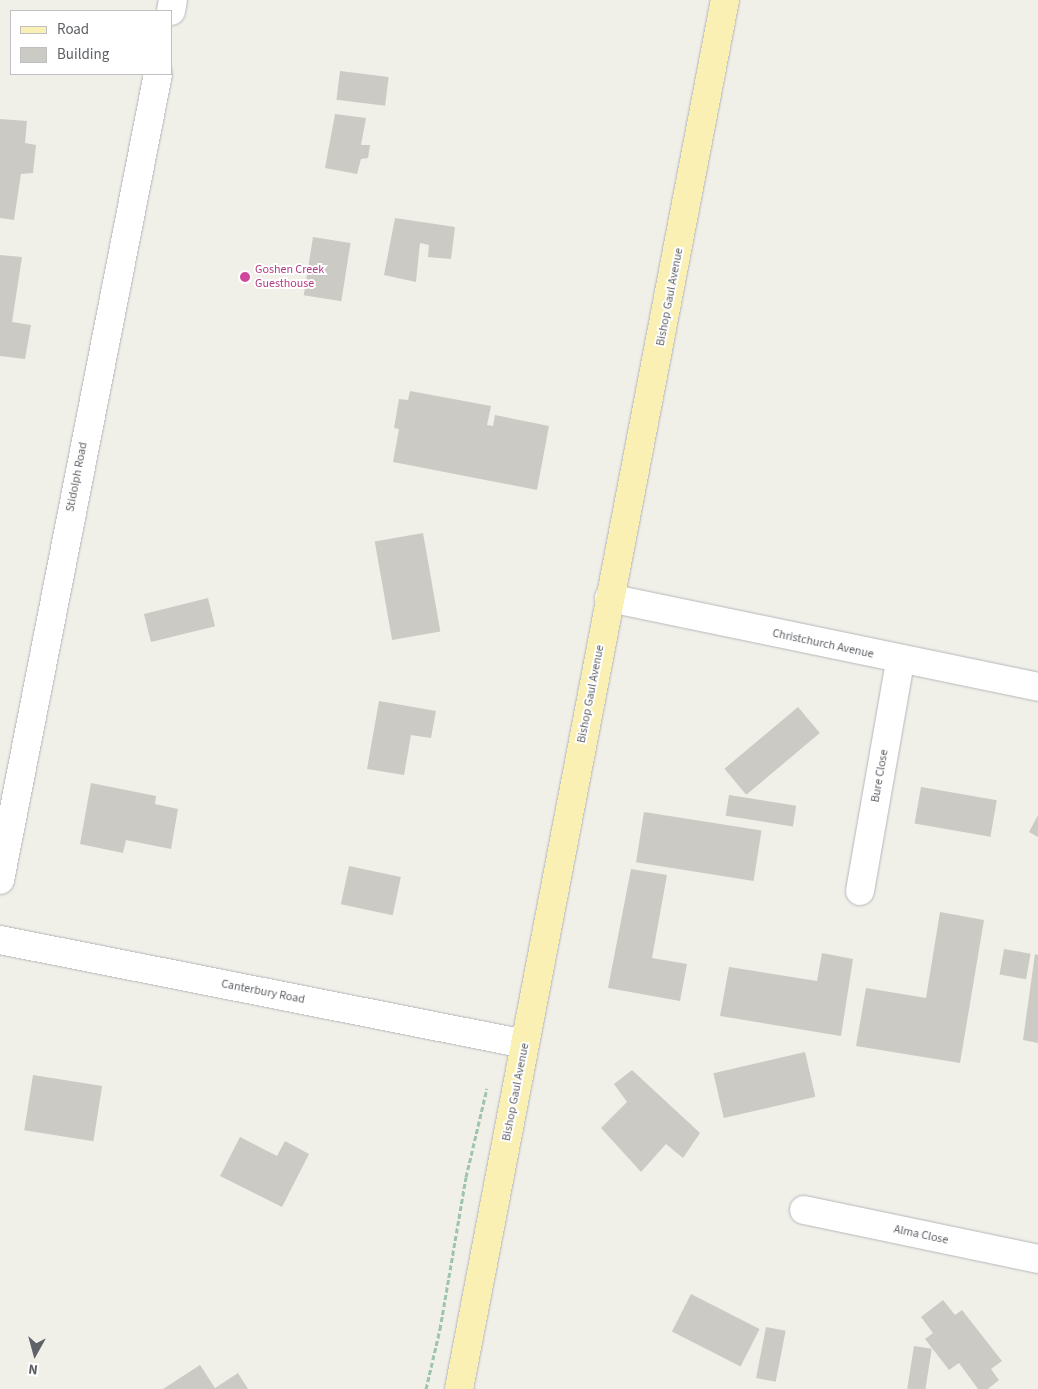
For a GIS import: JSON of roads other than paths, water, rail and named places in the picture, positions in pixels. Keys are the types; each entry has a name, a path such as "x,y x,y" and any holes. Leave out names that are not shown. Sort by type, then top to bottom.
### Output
{"main road":[{"name":"Bishop Gaul Avenue","path":"459,1389 609,598 684,228 725,0"}],"street":[{"name":"Stidolph Road","path":"0,880 158,75"},
{"name":"Christchurch Avenue","path":"609,598 900,661 1038,687"},
{"name":"Bure Close","path":"860,891 900,661"},
{"name":"Canterbury Road","path":"0,940 525,1044"},
{"name":"Alma Close","path":"804,1210 1038,1259"}],"place":[{"name":"Goshen Creek Guesthouse","path":"245,277"}]}
